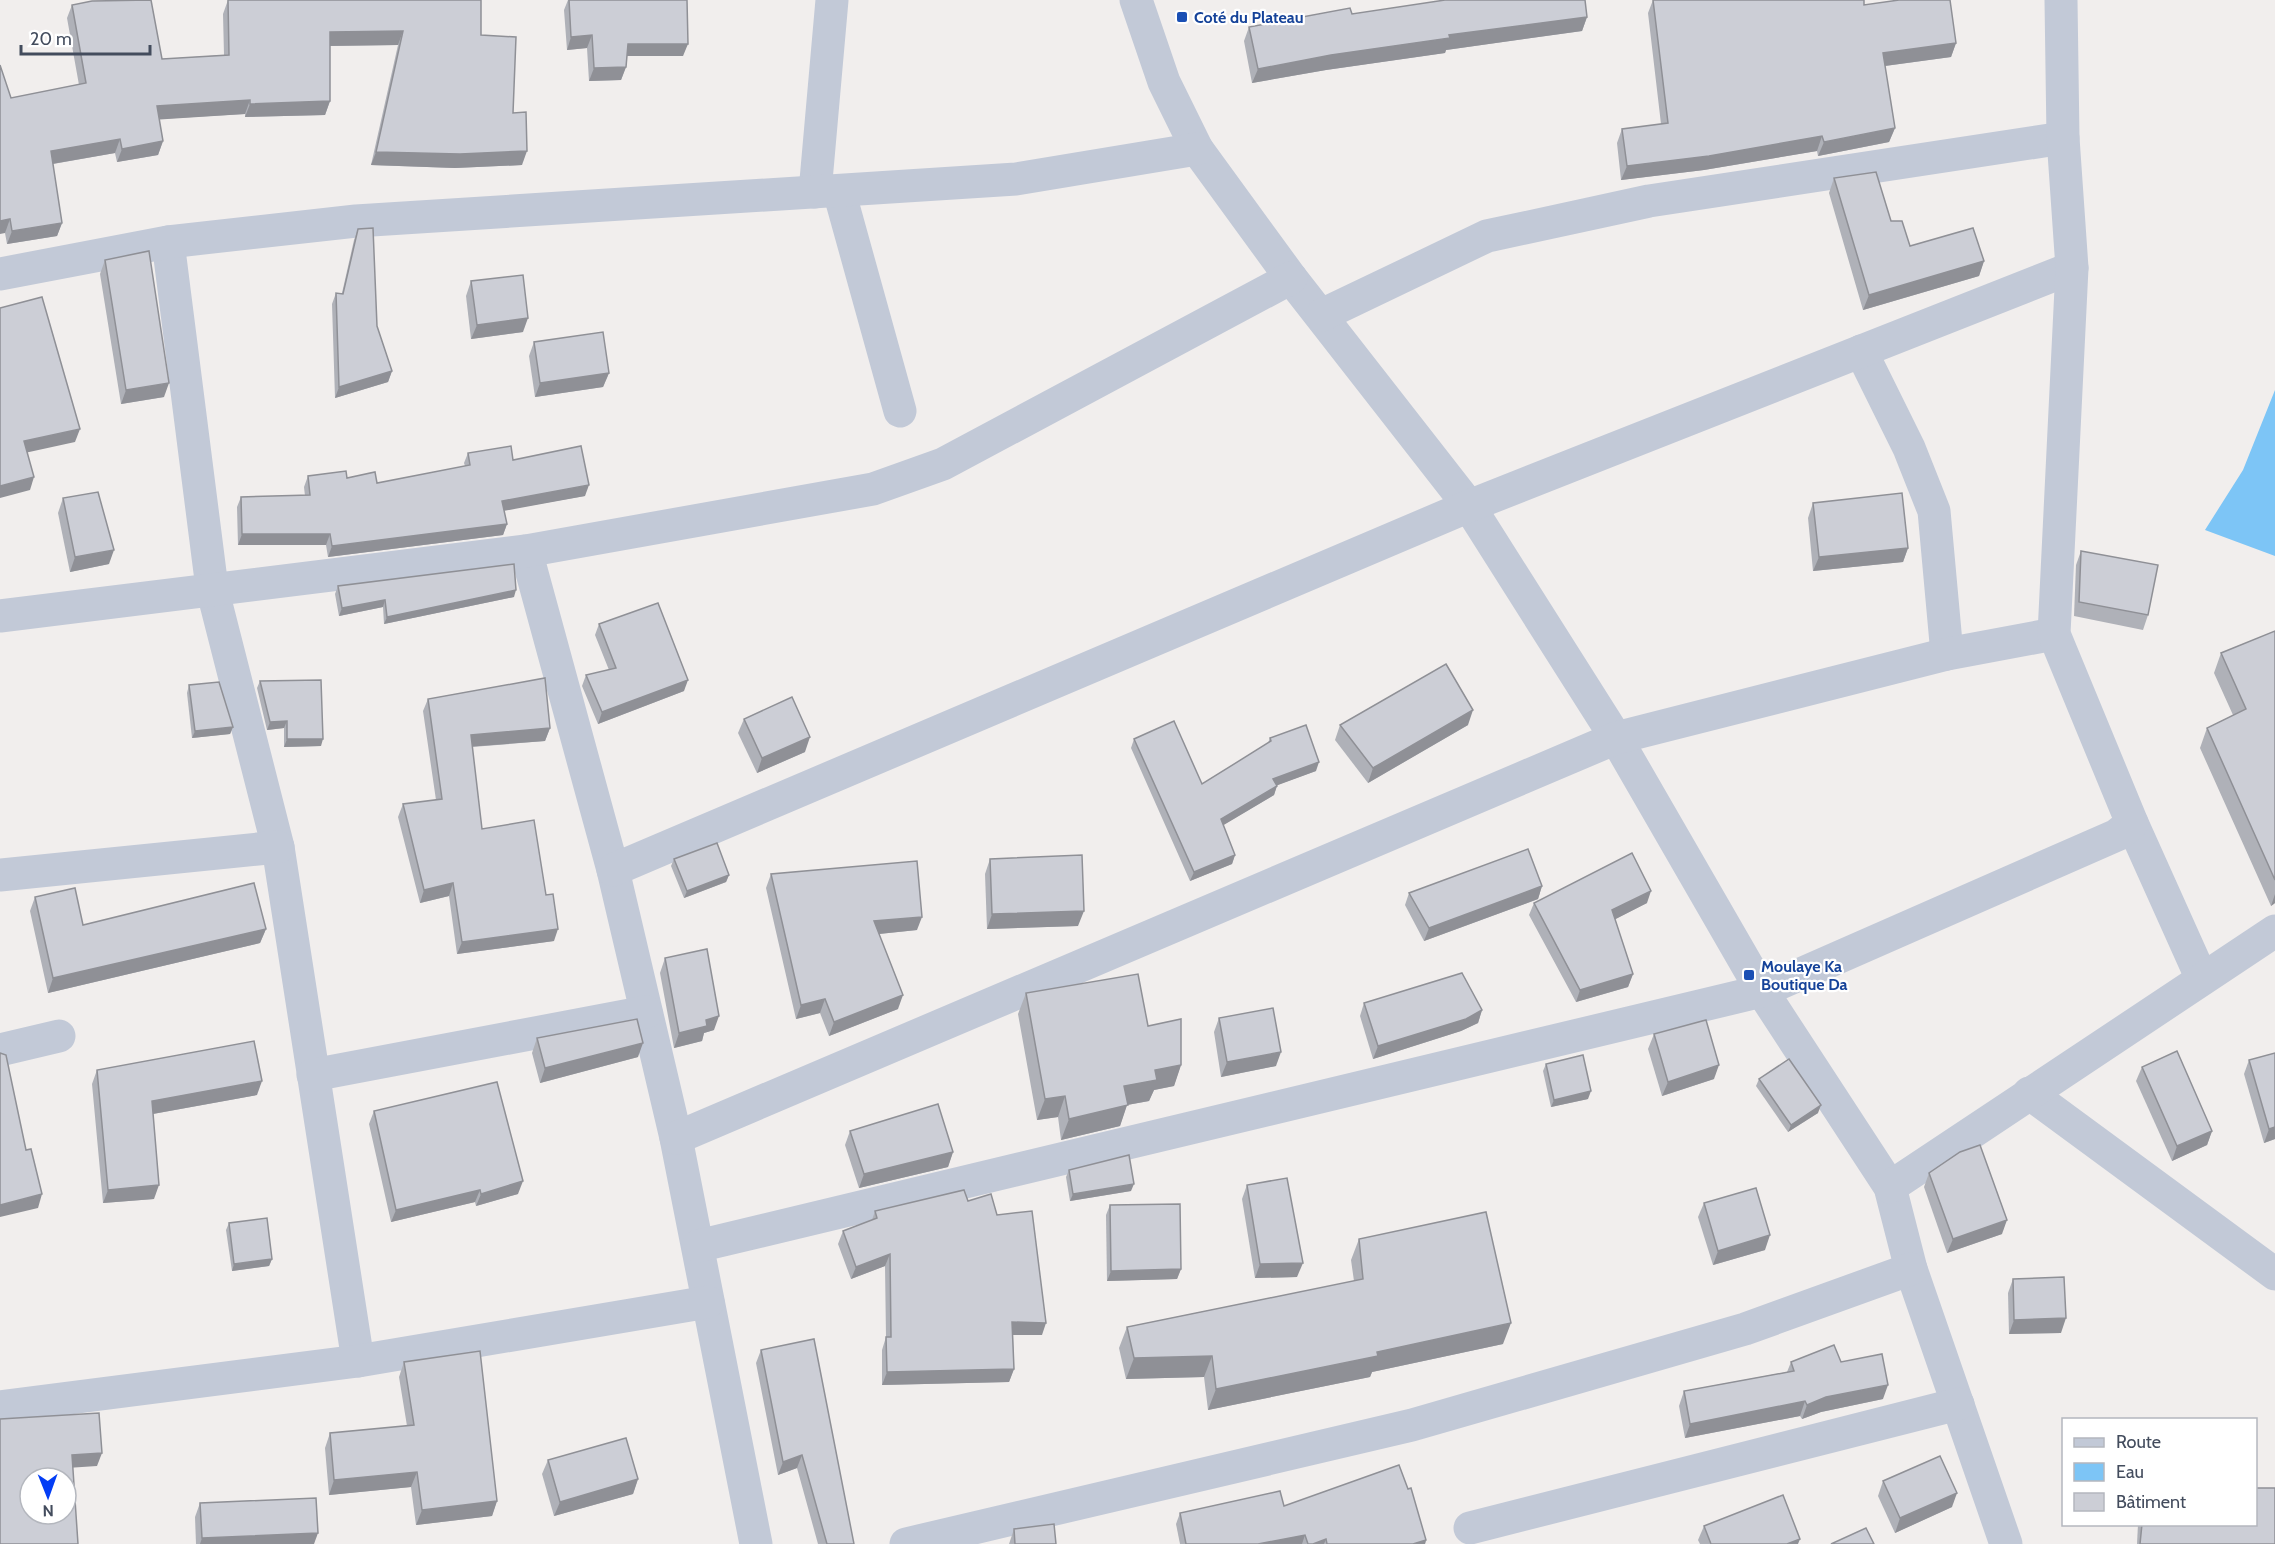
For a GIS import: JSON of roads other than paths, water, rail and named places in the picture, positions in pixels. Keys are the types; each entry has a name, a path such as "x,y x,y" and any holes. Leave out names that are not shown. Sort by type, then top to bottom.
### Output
{"street":[{"path":"832,0 827,191 900,411"},
{"path":"1136,0 1164,82 1197,149 1291,278 1469,506 1616,738 1762,991 1890,1187 1911,1269 2006,1544"},
{"path":"2061,0 2063,138 2072,268 2054,634 2132,823 2202,980"},
{"path":"1322,315 1487,236 1649,201 2063,138"},
{"path":"0,274 168,242 356,221 1016,179 1197,149"},
{"path":"168,242 212,588 278,847 358,1361"},
{"path":"613,870 1469,506 2072,268"},
{"path":"0,616 526,551 873,489 933,468 1291,278"},
{"path":"1861,351 1909,448 1934,511 1947,654"},
{"path":"526,551 613,870 676,1138 756,1544"},
{"path":"676,1138 1616,738 1947,654 2054,634"},
{"path":"698,1246 1762,991 2117,835 2132,823"},
{"path":"0,875 278,847"},
{"path":"1890,1187 2275,931"},
{"path":"313,1075 646,1012"},
{"path":"0,1050 59,1036"},
{"path":"2029,1093 2275,1274"},
{"path":"906,1544 1413,1425 1744,1329 1911,1269"},
{"path":"0,1407 358,1361 708,1302"},
{"path":"1470,1528 1958,1404"}],"water":[{"path":"2275,390 2275,556 2205,530 2243,470"}],"place":[{"name":"Coté du Plateau","path":"1182,17"},
{"name":"Moulaye Ka Boutique Da","path":"1749,975"}]}
